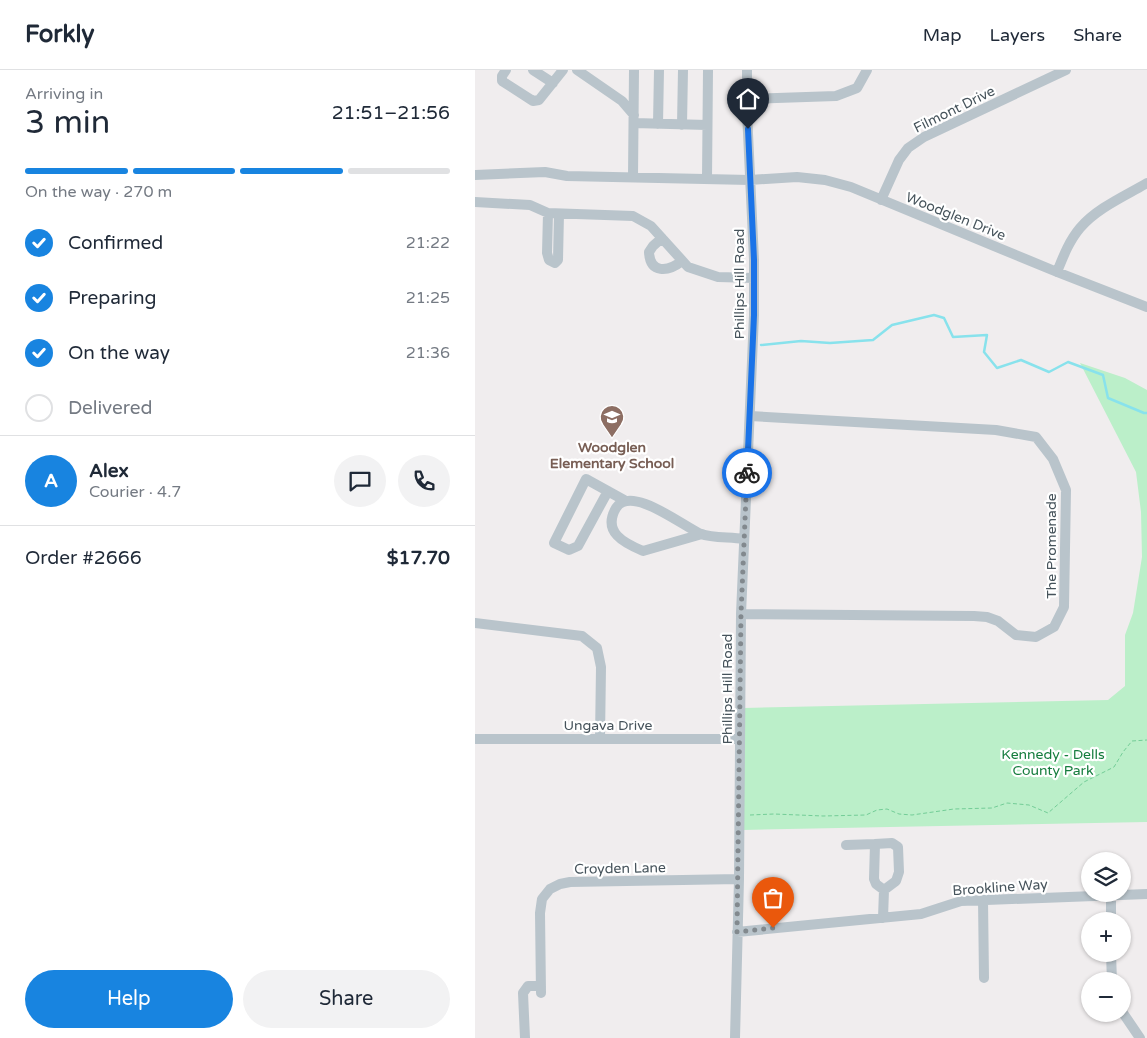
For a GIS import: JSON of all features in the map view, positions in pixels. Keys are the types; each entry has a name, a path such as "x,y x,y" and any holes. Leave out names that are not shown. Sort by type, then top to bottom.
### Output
{"street":[{"path":"506,70 502,76 502,81 533,101 539,100 563,70"},
{"path":"533,70 553,83"},
{"path":"577,70 622,101 634,119 658,124 707,125"},
{"path":"633,177 634,70"},
{"path":"658,124 659,70"},
{"path":"682,124 683,70"},
{"path":"707,179 708,70"},
{"name":"Phillips Hill Road","path":"735,1038 739,879 741,614 754,315 747,70"},
{"path":"747,99 836,96 857,88 867,70"},
{"name":"Filmont Drive","path":"881,200 899,160 908,148 923,137 1066,70"},
{"name":"Woodglen Drive","path":"475,175 545,172 567,176 750,180 797,178 825,180 851,187 1147,307"},
{"path":"1057,272 1069,244 1080,228 1097,213 1147,183"},
{"path":"475,202 530,205 553,213 633,216 651,226 688,268 718,277 754,278"},
{"path":"662,238 649,252 652,265 669,268 682,261"},
{"name":"The Promenade","path":"741,614 987,617 999,621 1016,635 1036,637 1054,627 1064,607 1066,490 1053,459 1036,437 996,430 750,416"},
{"path":"608,491 578,546 569,550 554,543 585,479 608,491 625,500 650,505 702,534 743,539"},
{"path":"625,500 617,506 611,525 617,536 635,548 643,551 702,534"},
{"path":"475,623 582,636 597,648 601,667 600,738"},
{"name":"Ungava Drive","path":"475,739 740,739"},
{"path":"846,845 892,843 898,847 899,872 896,881 884,890"},
{"path":"875,844 874,879 876,884 884,890"},
{"name":"Croyden Lane","path":"525,1038 523,993 528,986 541,990 540,913 542,900 550,889 570,882 739,879"},
{"path":"883,918 884,890"},
{"name":"Brookline Way","path":"1131,894 1147,894"},
{"name":"Brookline Way","path":"737,932 921,914 961,900 1081,895"},
{"path":"983,900 984,978"},
{"path":"1129,1022 1140,1038"}],"path":[{"path":"739,816 774,814 866,815 887,808 899,814 912,815 954,809 991,808 1007,803 1029,805 1048,813 1084,782 1114,767 1132,741 1147,740"}],"green space":[{"name":"Kennedy - Dells County Park","path":"1080,363 1125,378 1147,390 1147,822 743,830 744,708 1108,700 1125,686 1125,635 1133,613 1142,557 1141,512 1136,472"}],"waterway":[{"path":"761,345 801,341 830,343 873,340 892,325 934,315 944,318 953,337 987,335 984,352 997,368 1021,360 1049,372 1068,362 1103,375 1108,398 1147,413"}],"way so far":[{"path":"747,473 741,614 737,932 773,928"}],"place":[{"name":"Woodglen Elementary School","path":"612,438"}],"route":[{"path":"747,473 754,315 754,260 748,129"}]}
